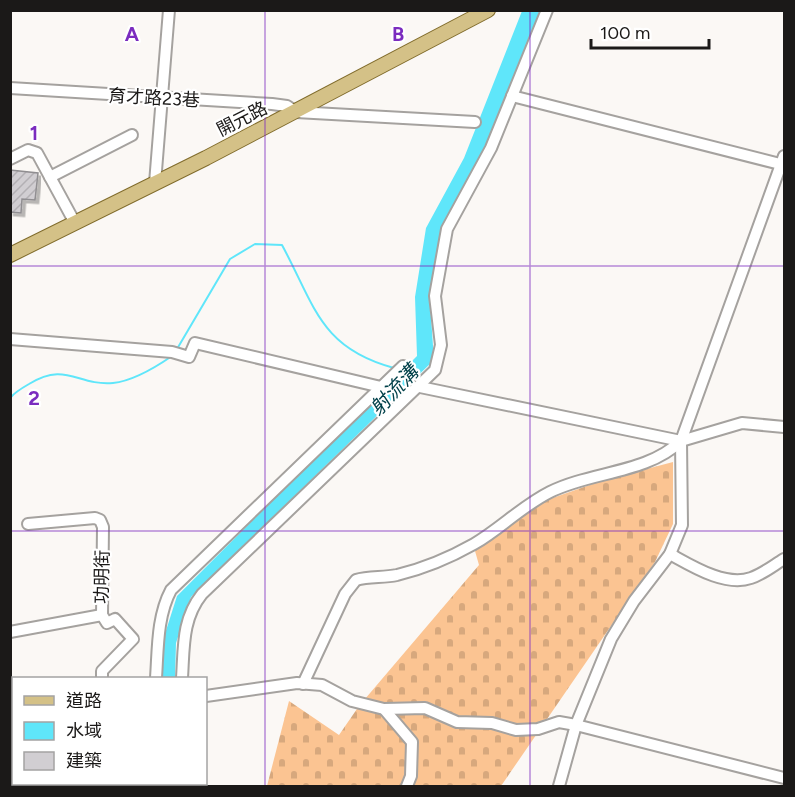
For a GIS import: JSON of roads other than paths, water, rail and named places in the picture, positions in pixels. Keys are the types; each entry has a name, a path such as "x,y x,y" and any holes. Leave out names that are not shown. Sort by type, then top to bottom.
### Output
{"main road":[{"name":"開元路","path":"10,255 296,112 488,10"}],"street":[{"path":"155,183 169,10"},
{"path":"182,677 190,608 435,370 441,345 435,296 447,229 491,148 547,10"},
{"name":"育才路23巷","path":"10,88 272,104 287,106 296,112 475,122"},
{"path":"512,96 784,162 681,441 682,525 670,554 634,602 611,639 576,725 560,786"},
{"path":"50,177 132,135"},
{"path":"10,159 28,150 37,153 75,223"},
{"path":"10,339 172,352 189,357 195,343 385,384"},
{"path":"156,677 160,631 165,602 171,590 403,366"},
{"path":"420,387 681,441"},
{"path":"303,684 345,594 356,580 396,575 443,558 473,544 551,492 612,471 638,466 667,454 681,441 742,423 784,427"},
{"name":"功明街","path":"10,632 102,615 103,527 100,520 95,518 28,524"},
{"path":"670,554 717,576 735,579 754,577 784,559"},
{"path":"102,615 107,623 115,620 133,639 102,671 102,677"},
{"path":"207,696 253,687 322,685 352,701 384,709 425,708 457,722 492,723 516,730 537,729 559,722 784,778"},
{"path":"384,709 412,742 411,776 407,786"}],"water":[{"name":"射流溝","path":"522,11 540,11 499,121 445,224 430,303 434,360 191,597 176,643 175,677 162,677 163,640 177,596 417,356 415,297 426,228 464,158"}],"waterway":[{"name":"射流溝","path":"177,349 230,259 255,244 282,245 312,305 335,336 350,349 394,368"},
{"path":"10,398 42,377 53,375 62,374 101,383 121,382 144,373 172,356"}]}
